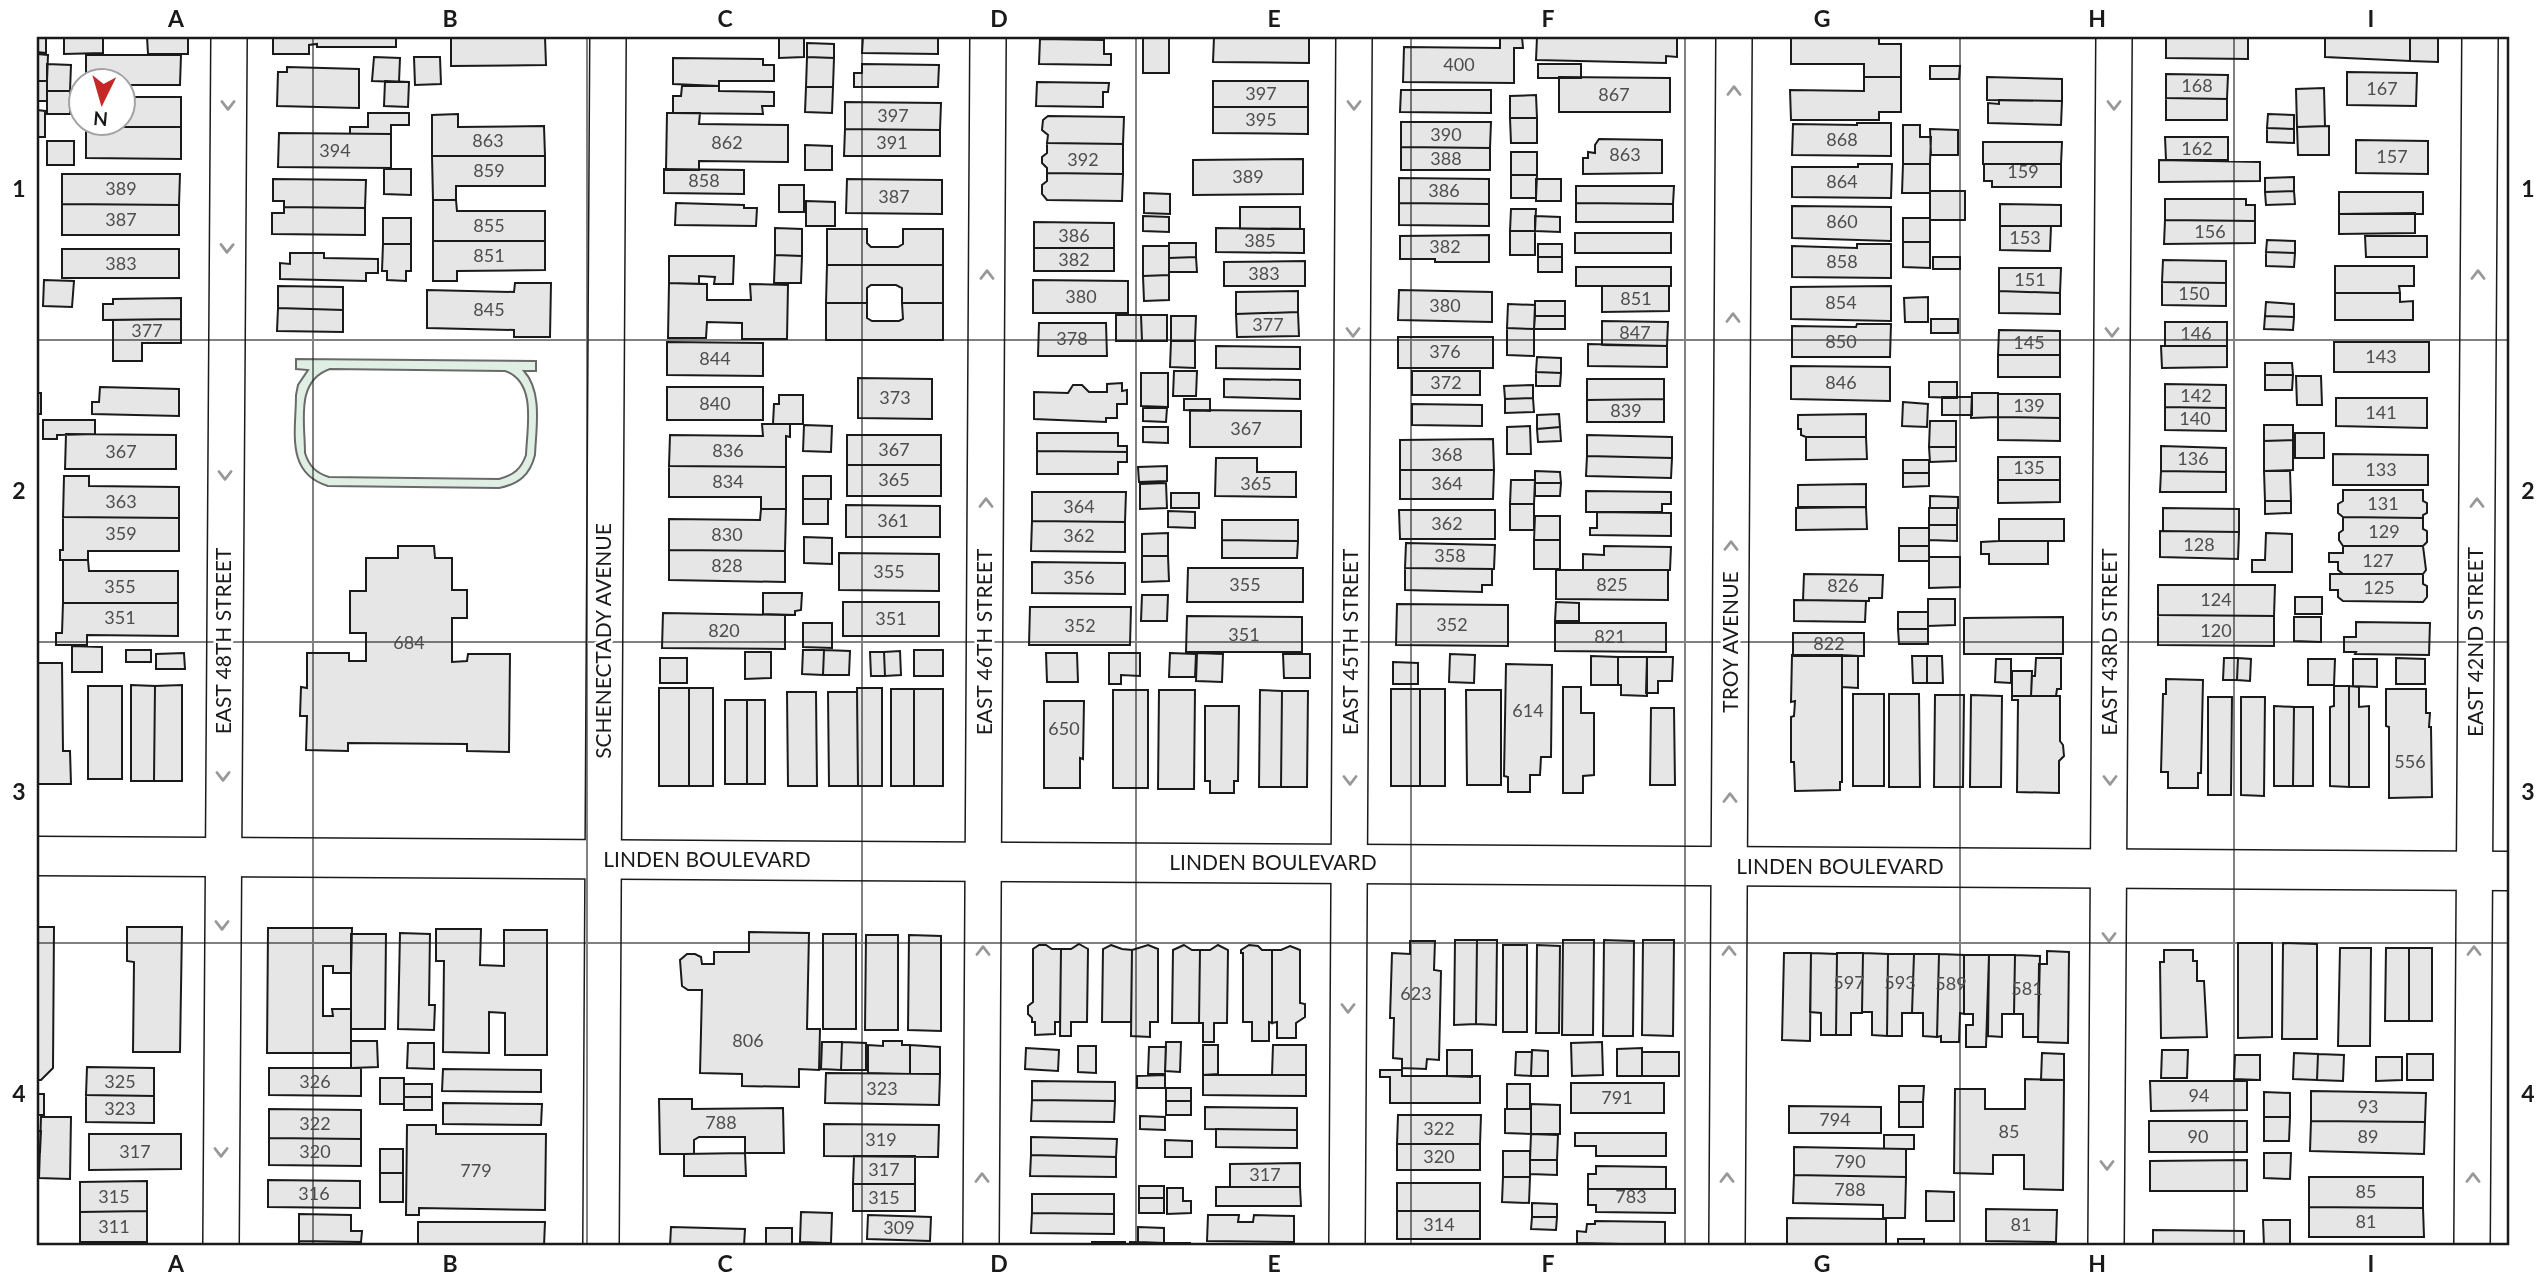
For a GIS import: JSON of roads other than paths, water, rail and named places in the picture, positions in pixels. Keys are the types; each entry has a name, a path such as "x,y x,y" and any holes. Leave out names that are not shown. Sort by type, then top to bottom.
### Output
{"highway":[{"name":"LINDEN BOULEVARD","path":"37,856 2493,871"}],"street":[{"name":"EAST 48TH STREET","path":"221,1246 229,37"},
{"name":"SCHENECTADY AVENUE","path":"601,1246 608,37"},
{"name":"EAST 46TH STREET","path":"981,1246 988,37"},
{"name":"EAST 45TH STREET","path":"1347,1246 1354,37"},
{"name":"TROY AVENUE","path":"1727,1246 1734,37"},
{"name":"EAST 43RD STREET","path":"2106,1246 2114,37"},
{"name":"EAST 42ND STREET","path":"2472,1246 2493,871 2480,37"}]}
